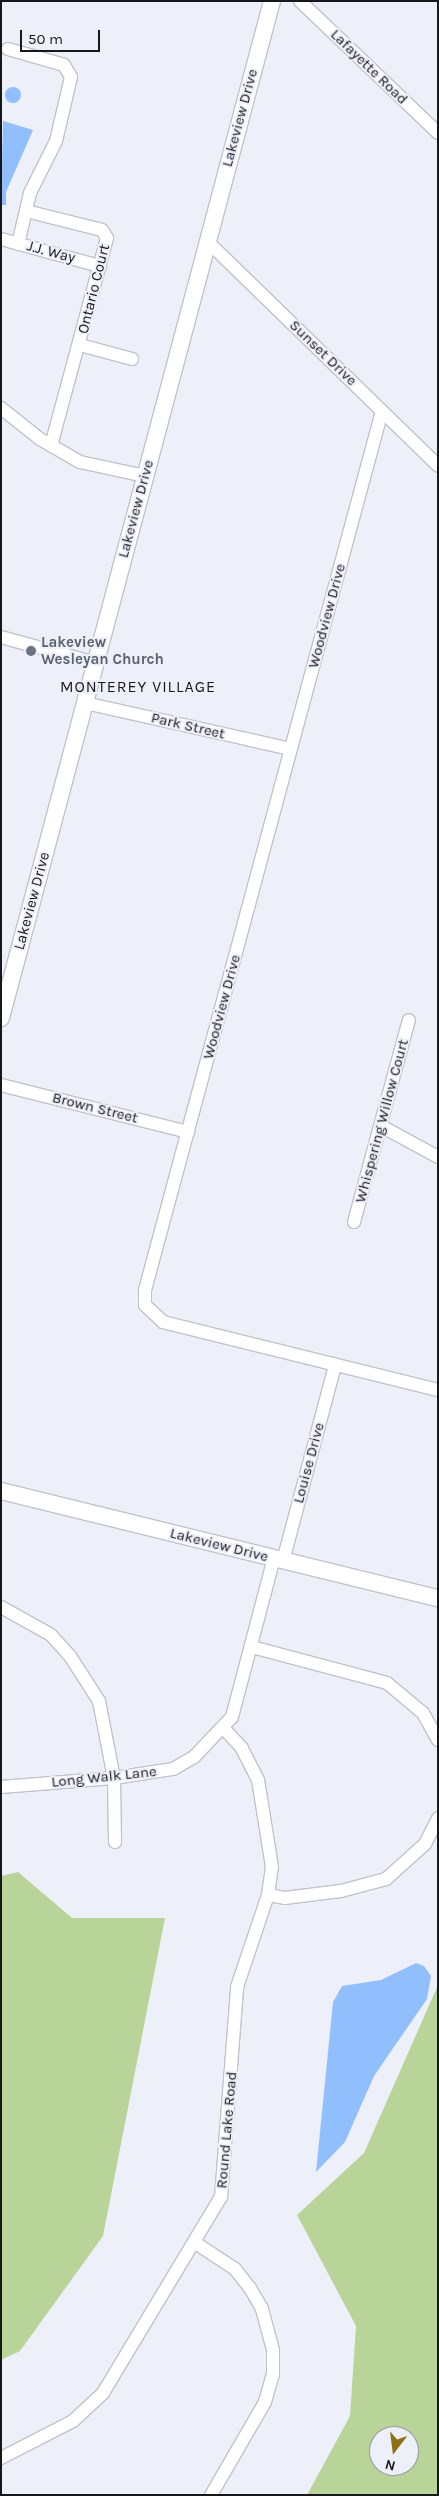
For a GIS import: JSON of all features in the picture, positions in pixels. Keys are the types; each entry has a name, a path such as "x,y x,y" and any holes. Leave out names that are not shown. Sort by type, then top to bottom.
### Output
{"street":[{"name":"Lakeview Drive","path":"1,1018 272,1"},
{"name":"Lafayette Road","path":"300,1 438,134"},
{"path":"8,49 64,66 71,77 56,141 35,180 18,244"},
{"name":"Ontario Court","path":"26,211 106,233 100,266 80,345 51,446"},
{"name":"J.J. Way","path":"1,239 100,266"},
{"name":"Sunset Drive","path":"207,241 438,466"},
{"name":"Ontario Court","path":"80,345 132,359"},
{"path":"1,408 51,446 98,468 145,476"},
{"name":"Woodview Drive","path":"382,411 145,1290 148,1312 163,1322 438,1390"},
{"path":"1,637 96,663"},
{"name":"Park Street","path":"85,703 291,749"},
{"name":"Whispering Willow Court","path":"354,1222 409,1020"},
{"name":"Brown Street","path":"1,1085 188,1132"},
{"path":"381,1126 438,1157"},
{"name":"Louise Drive","path":"278,1559 335,1365"},
{"name":"Lakeview Drive","path":"1,1491 438,1598"},
{"name":"Long Walk Lane","path":"1,1787 114,1778 181,1765 224,1729 237,1702 278,1559"},
{"path":"1,1607 51,1635 85,1676 106,1725 114,1778 115,1842"},
{"path":"252,1647 387,1683 423,1713 438,1740"},
{"name":"Round Lake Road","path":"1,2458 73,2421 103,2393 197,2244 216,2210 224,2184 237,1987 268,1895 271,1858 258,1780 242,1748 224,1729"},
{"path":"268,1895 285,1898 340,1891 386,1879 424,1844 438,1818"},
{"path":"197,2244 225,2260 250,2288 262,2309 273,2350 273,2374 265,2402 211,2495"}],"green space":[{"path":"18,1872 72,1918 165,1918 103,2236 20,2351 1,2360 1,1876"},
{"path":"438,1985 438,2495 307,2495 350,2416 356,2326 297,2215 364,2153"}],"water":[{"path":"10,87 16,87 21,92 19,101 10,103 5,98 5,92"},
{"path":"3,121 33,130 6,192 6,205 1,205"},
{"path":"416,1963 424,1966 431,1976 427,1999 374,2076 345,2142 316,2172 333,2002 342,1986 381,1980"}],"place":[{"name":"Lakeview Wesleyan Church","path":"31,651"}],"district":[{"name":"MONTEREY VILLAGE","path":"138,687"}]}
